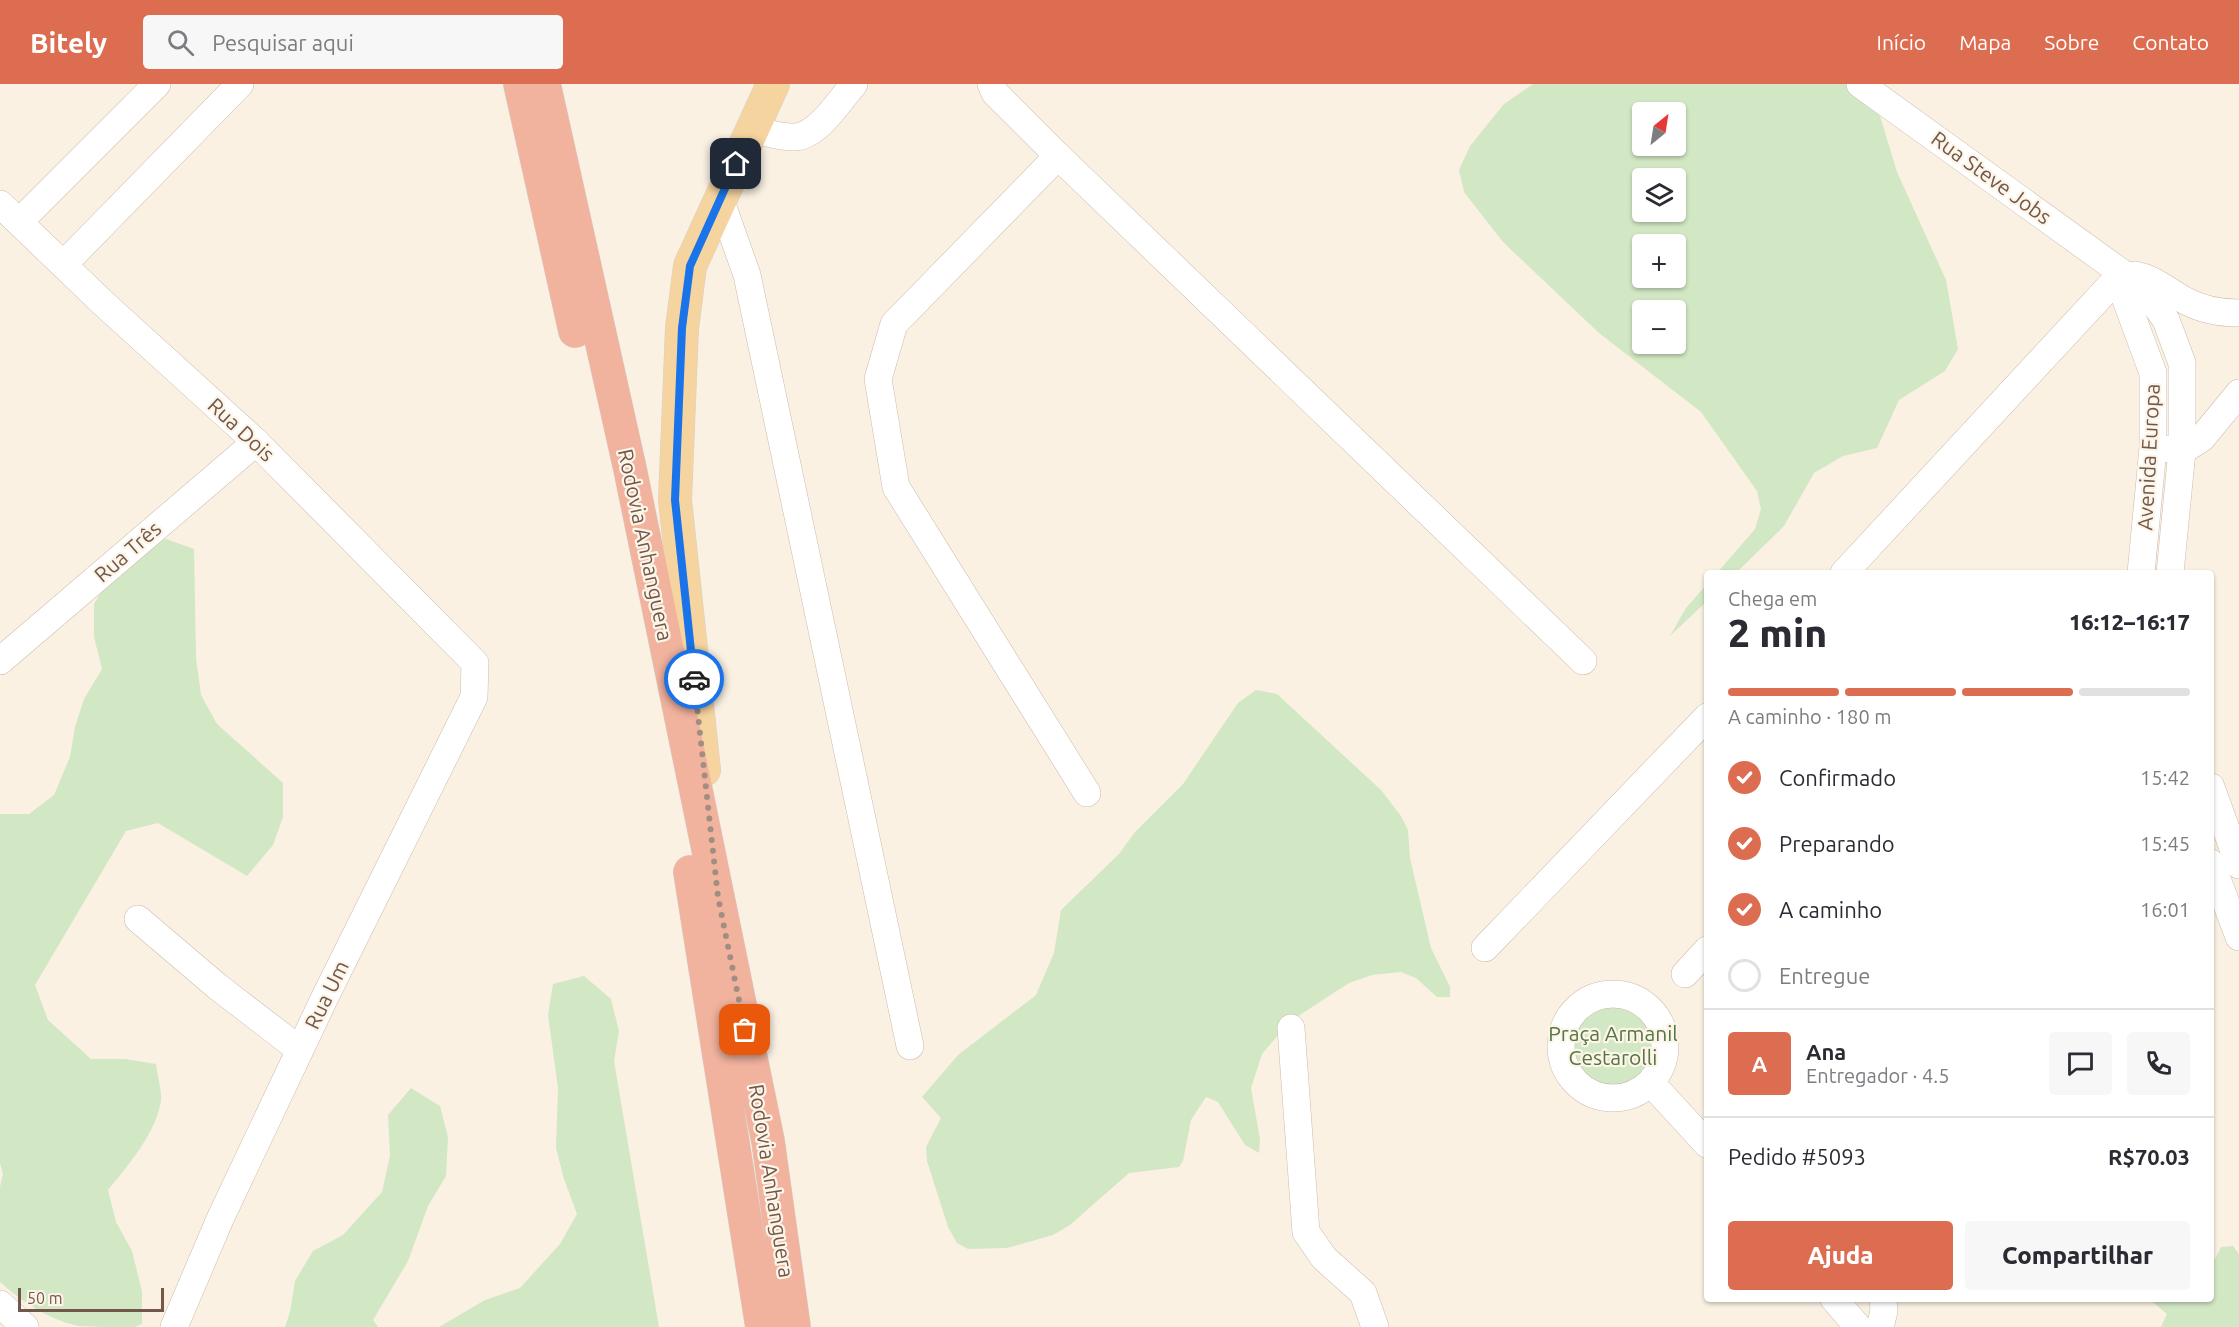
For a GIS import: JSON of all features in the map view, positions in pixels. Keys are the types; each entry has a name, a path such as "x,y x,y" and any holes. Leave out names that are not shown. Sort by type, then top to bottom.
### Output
{"highway":[{"name":"Rodovia Anhanguera","path":"520,84 608,473 696,903 762,1327"},
{"name":"Rodovia Anhanguera","path":"544,84 630,469 768,1141 794,1327"}],"main road":[{"path":"718,897 675,500 682,328 690,266 773,84"}],"street":[{"path":"10,213 157,84"},
{"path":"64,264 240,84"},
{"path":"752,129 792,138 803,136 815,129 854,84"},
{"path":"991,84 995,93 1058,156 1583,661"},
{"name":"Rua Steve Jobs","path":"1860,84 2121,273"},
{"path":"1058,156 894,324 878,379 896,487 1088,794"},
{"path":"720,199 747,275 910,1046"},
{"name":"Rua Dois","path":"10,213 103,303 256,442 475,663"},
{"path":"1847,570 2121,273 2145,277 2187,302 2224,313 2239,313"},
{"name":"Avenida Europa","path":"2121,273 2126,300 2153,373 2153,448 2141,570"},
{"name":"Avenida Europa","path":"2121,273 2146,292 2166,320 2182,363 2182,451 2169,570"},
{"path":"2153,448 2182,451 2202,438 2239,393"},
{"name":"Rua Três","path":"0,661 256,442"},
{"name":"Rua Um","path":"174,1327 220,1219 300,1050 474,697 475,663"},
{"path":"1485,948 1704,720"},
{"path":"2214,795 2239,864"},
{"path":"2214,871 2239,937"},
{"path":"138,919 218,987 300,1050"},
{"path":"1685,974 1704,953"},
{"path":"1291,1028 1306,1232 1324,1258 1363,1293 1375,1327"},
{"path":"1651,1083 1704,1141"},
{"path":"1837,1302 1858,1327"},
{"path":"1880,1327 1884,1311 1882,1302"},
{"path":"0,1304 25,1327"}],"green space":[{"path":"1533,84 1853,84 1865,95 1880,116 1897,172 1946,280 1958,349 1945,371 1899,400 1877,448 1843,456 1814,473 1784,526 1739,570 1720,570 1755,529 1761,509 1757,491 1701,412 1599,333 1503,242 1464,192 1459,170 1470,146 1504,104"},
{"path":"166,539 194,549 196,658 201,695 217,724 283,783 283,817 273,845 247,876 158,823 126,831 35,985 48,1020 91,1059 125,1059 156,1064 161,1092 158,1113 147,1137 108,1190 116,1222 132,1251 142,1291 142,1324 135,1327 78,1326 36,1309 0,1282 0,1187 3,1174 0,1163 0,814 29,814 54,795 70,757 75,727 84,699 102,669 94,637 94,604 115,569 134,547"},
{"path":"1704,587 1704,604 1670,636 1686,608"},
{"path":"1256,690 1277,694 1381,790 1401,816 1408,830 1410,858 1431,948 1450,987 1450,997 1437,997 1416,978 1401,972 1372,975 1349,983 1289,1022 1262,1054 1251,1088 1260,1139 1259,1153 1245,1145 1218,1102 1206,1097 1191,1120 1183,1161 1179,1167 1129,1173 1070,1225 1053,1235 1007,1248 968,1249 957,1243 948,1227 927,1161 926,1147 941,1118 922,1097 958,1055 1036,995 1054,953 1061,910 1119,854 1135,832 1183,784 1238,703"},
{"path":"584,976 611,999 619,1031 614,1061 659,1327 439,1327 485,1300 520,1288 560,1244 577,1214 556,1148 558,1088 548,1015 553,984"},
{"name":"Praça Armanil Cestarolli","path":"1613,1000 1631,1003 1646,1013 1656,1028 1659,1046 1656,1064 1646,1079 1631,1089 1613,1092 1595,1089 1580,1079 1570,1064 1567,1046 1570,1028 1580,1013 1595,1003"},
{"path":"411,1088 440,1106 448,1137 446,1176 428,1206 408,1261 373,1320 378,1327 285,1327 295,1281 313,1251 343,1235 382,1192 390,1156 388,1115"},
{"path":"2233,1246 2239,1254 2239,1327 2161,1327 2167,1314 2153,1302 2214,1302 2214,1259 2221,1247"}],"way so far":[{"path":"694,679 718,897 745,1030"}],"route":[{"path":"694,679 675,500 682,328 690,266 736,164"}]}
